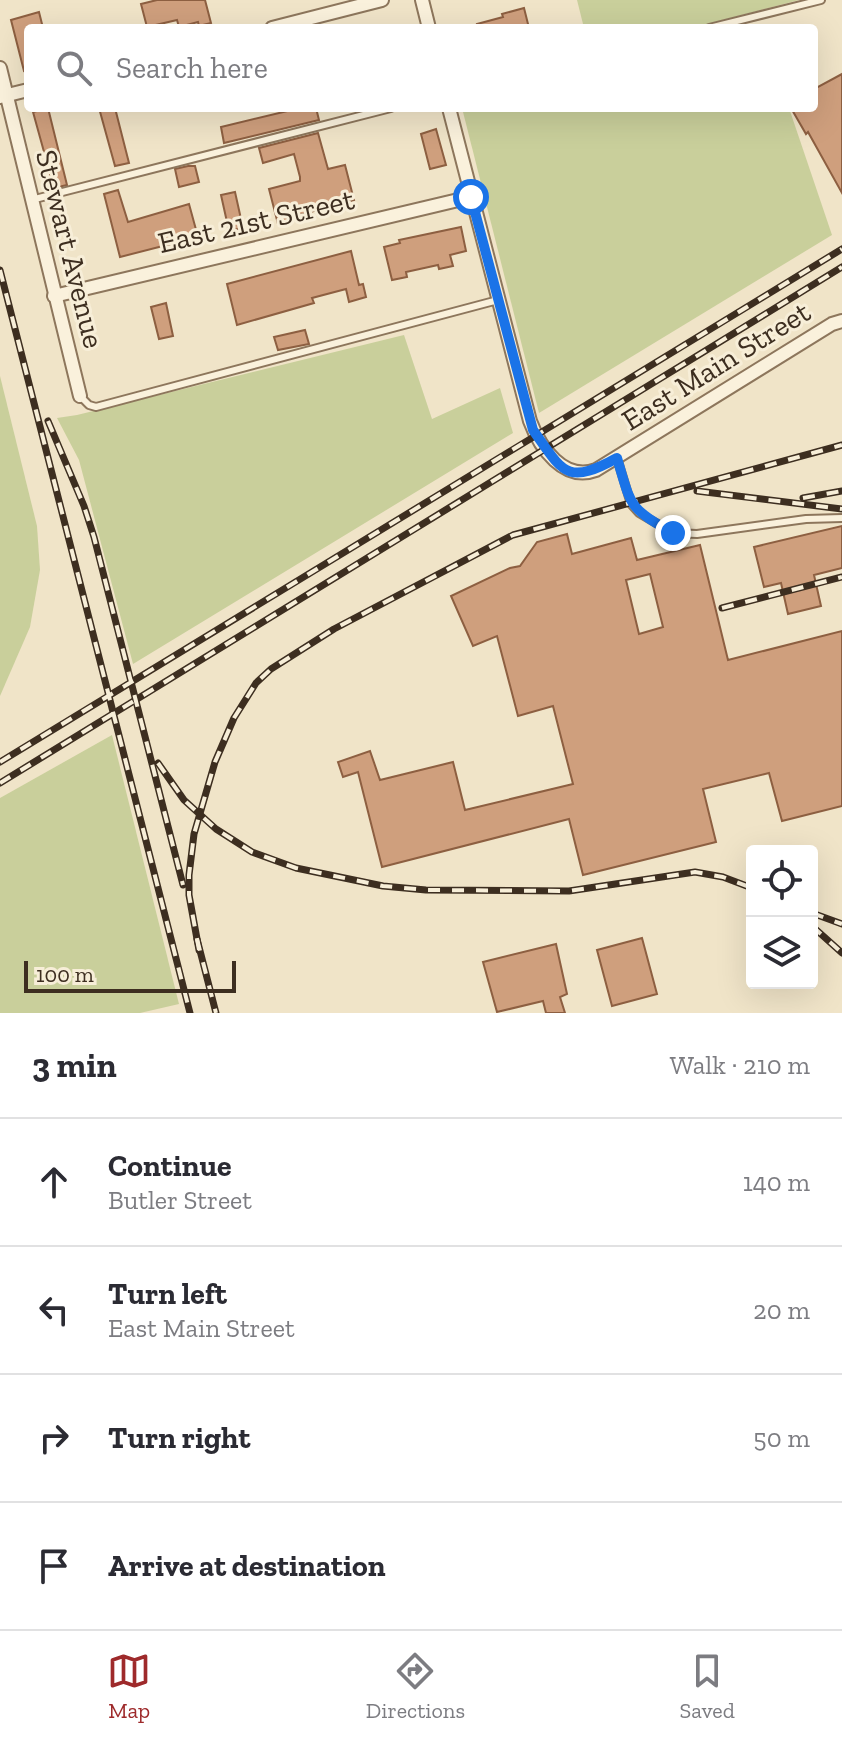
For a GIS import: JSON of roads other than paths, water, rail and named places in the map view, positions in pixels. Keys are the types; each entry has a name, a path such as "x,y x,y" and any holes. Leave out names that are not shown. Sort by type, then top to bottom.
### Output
{"street":[{"path":"288,24 382,0"},
{"path":"422,0 428,24"},
{"name":"Stewart Avenue","path":"0,68 4,96 80,396"},
{"path":"4,96 24,91"},
{"path":"450,112 498,300"},
{"name":"East 21st Street","path":"54,296 471,197"},
{"name":"East Main Street","path":"498,300 533,430 556,462 575,473 586,473 617,458 832,324 842,321"}],"lane":[{"path":"725,24 821,0"},
{"path":"31,200 375,112"},
{"path":"80,396 96,407 498,300"},
{"path":"617,458 631,504 639,513 673,533 697,534 806,519 842,518"}],"railway":[{"path":"0,762 842,249"},
{"path":"0,783 842,267"},
{"path":"0,270 190,1013"},
{"path":"48,421 94,537 183,885"},
{"path":"199,950 189,895 194,834 215,762 234,718 256,683 271,669 334,629 513,535 842,445"},
{"path":"697,491 842,509"},
{"path":"803,498 842,491"},
{"path":"722,608 842,577"},
{"path":"158,763 184,800 216,829 252,852 296,868 383,886 426,890 569,891 695,872 723,877 746,886"},
{"path":"818,915 842,924"},
{"path":"818,931 842,953"},
{"path":"197,939 216,1013"}]}
